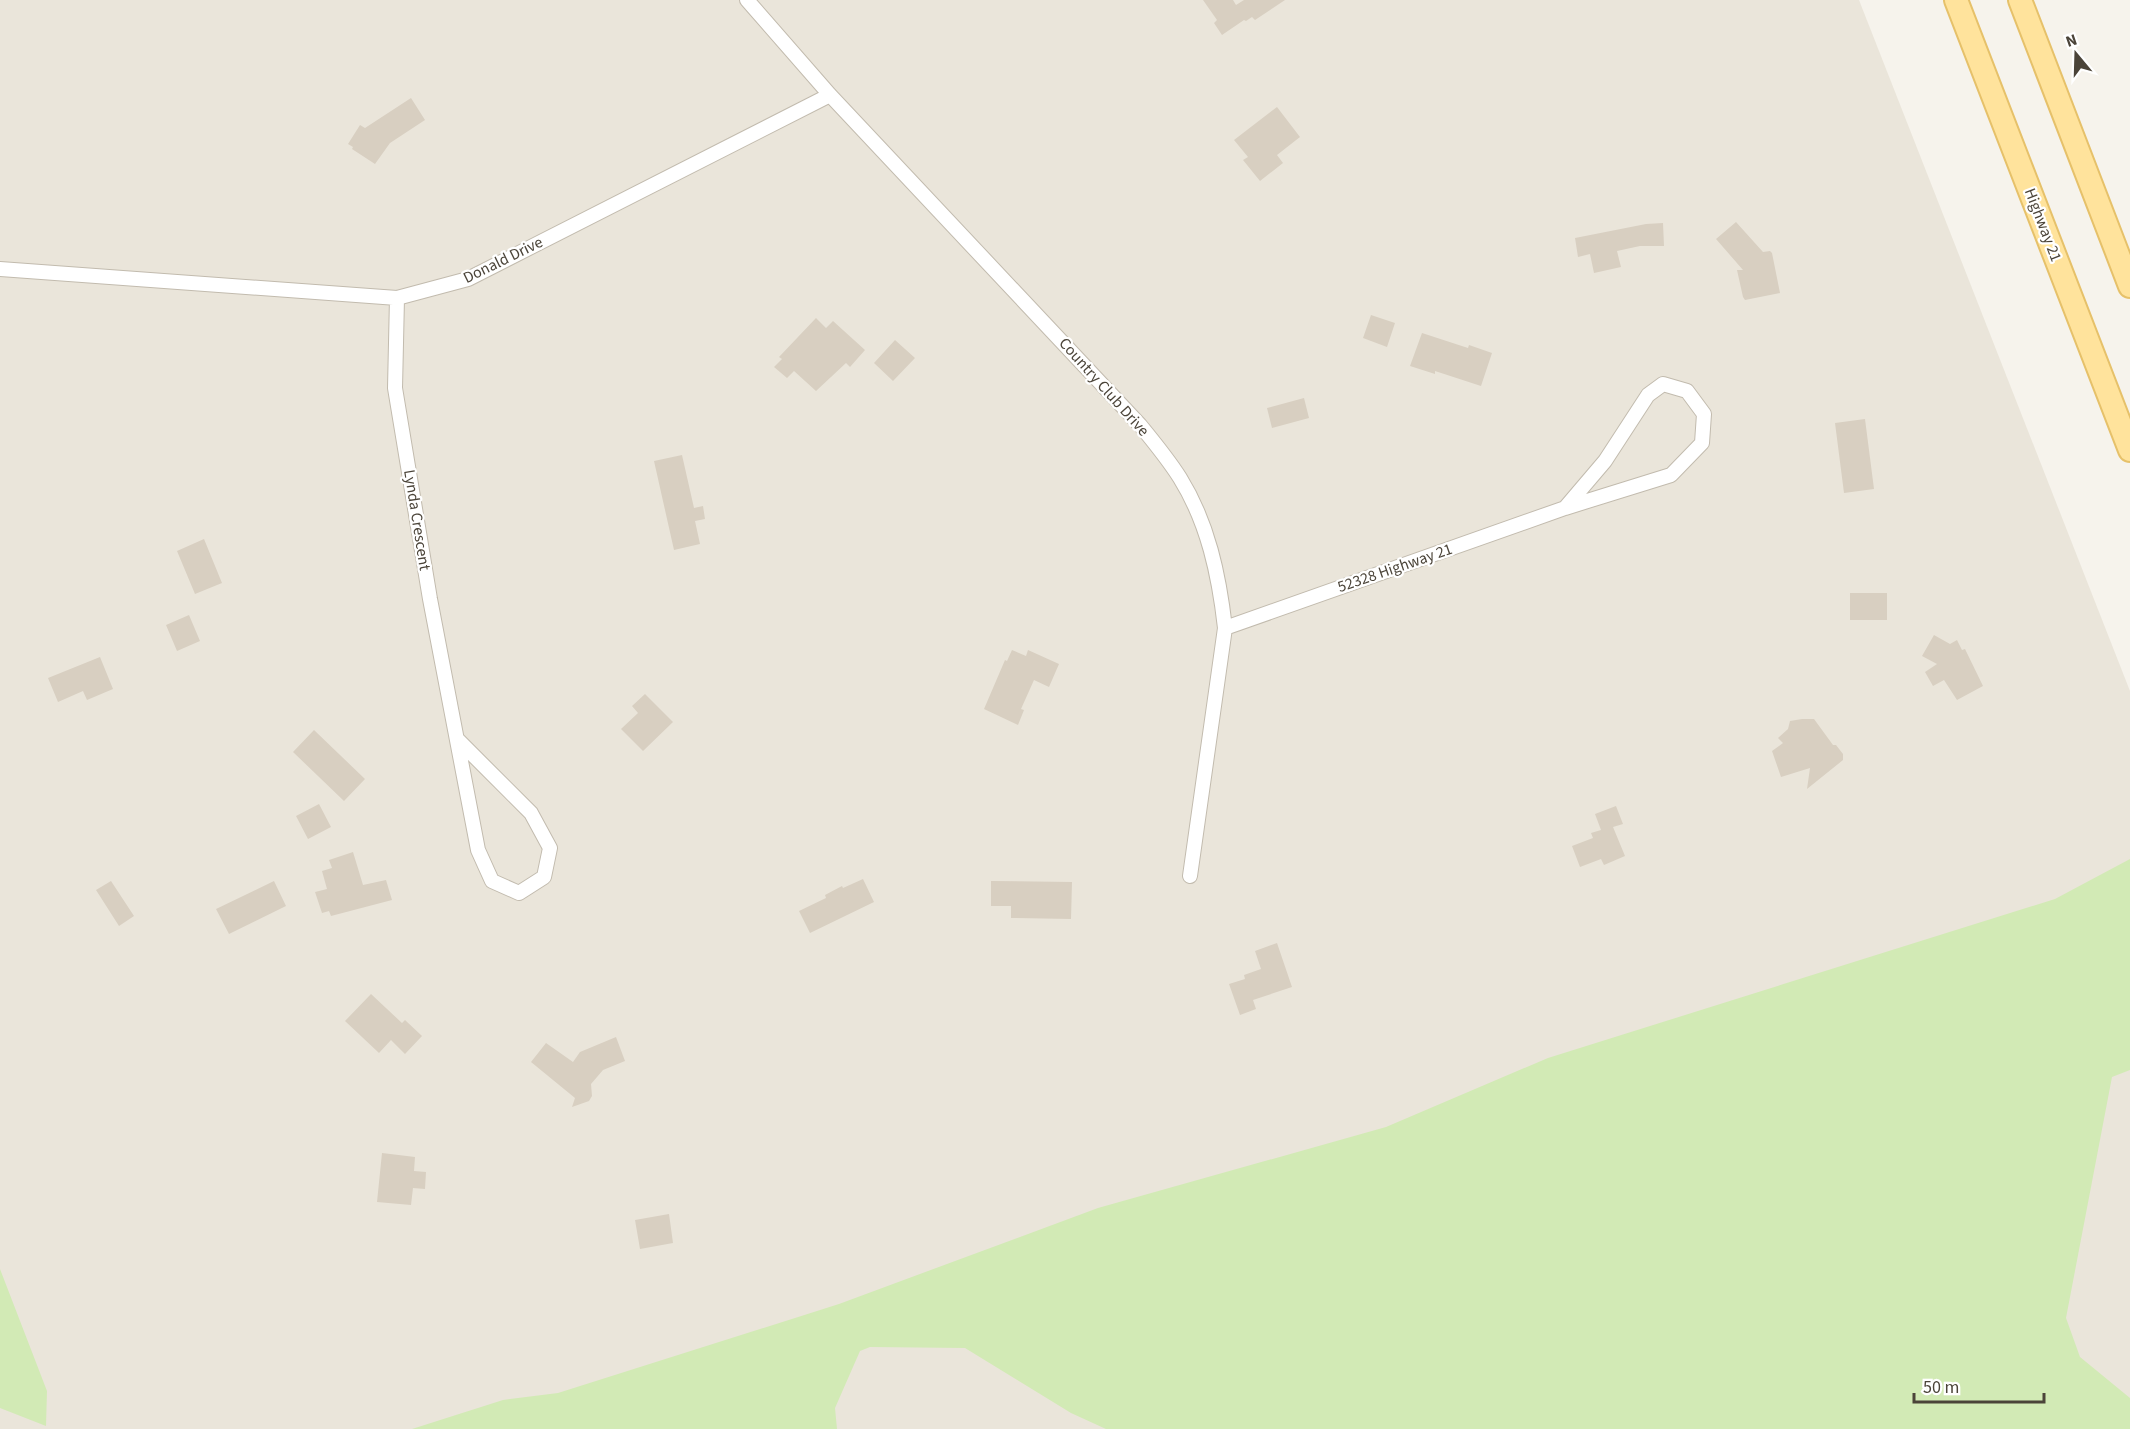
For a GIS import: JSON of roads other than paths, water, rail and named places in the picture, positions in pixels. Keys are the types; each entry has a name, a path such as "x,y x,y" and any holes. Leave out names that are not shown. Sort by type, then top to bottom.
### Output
{"main road":[{"name":"Highway 21","path":"1956,0 2130,450"},
{"path":"2020,0 2130,286"}],"street":[{"name":"Country Club Drive","path":"747,0 830,95 1107,389 1163,454 1188,492 1215,560 1225,628 1190,876"},
{"name":"Donald Drive","path":"0,269 397,298 468,279 830,95"},
{"name":"Lynda Crescent","path":"397,298 395,388 430,599 478,850 492,881 519,893 544,878 550,848 531,813 458,740"},
{"name":"52328 Highway 21","path":"1225,628 1565,508 1671,475 1702,443 1704,414 1687,391 1663,384 1648,395 1605,461 1565,508"}]}
